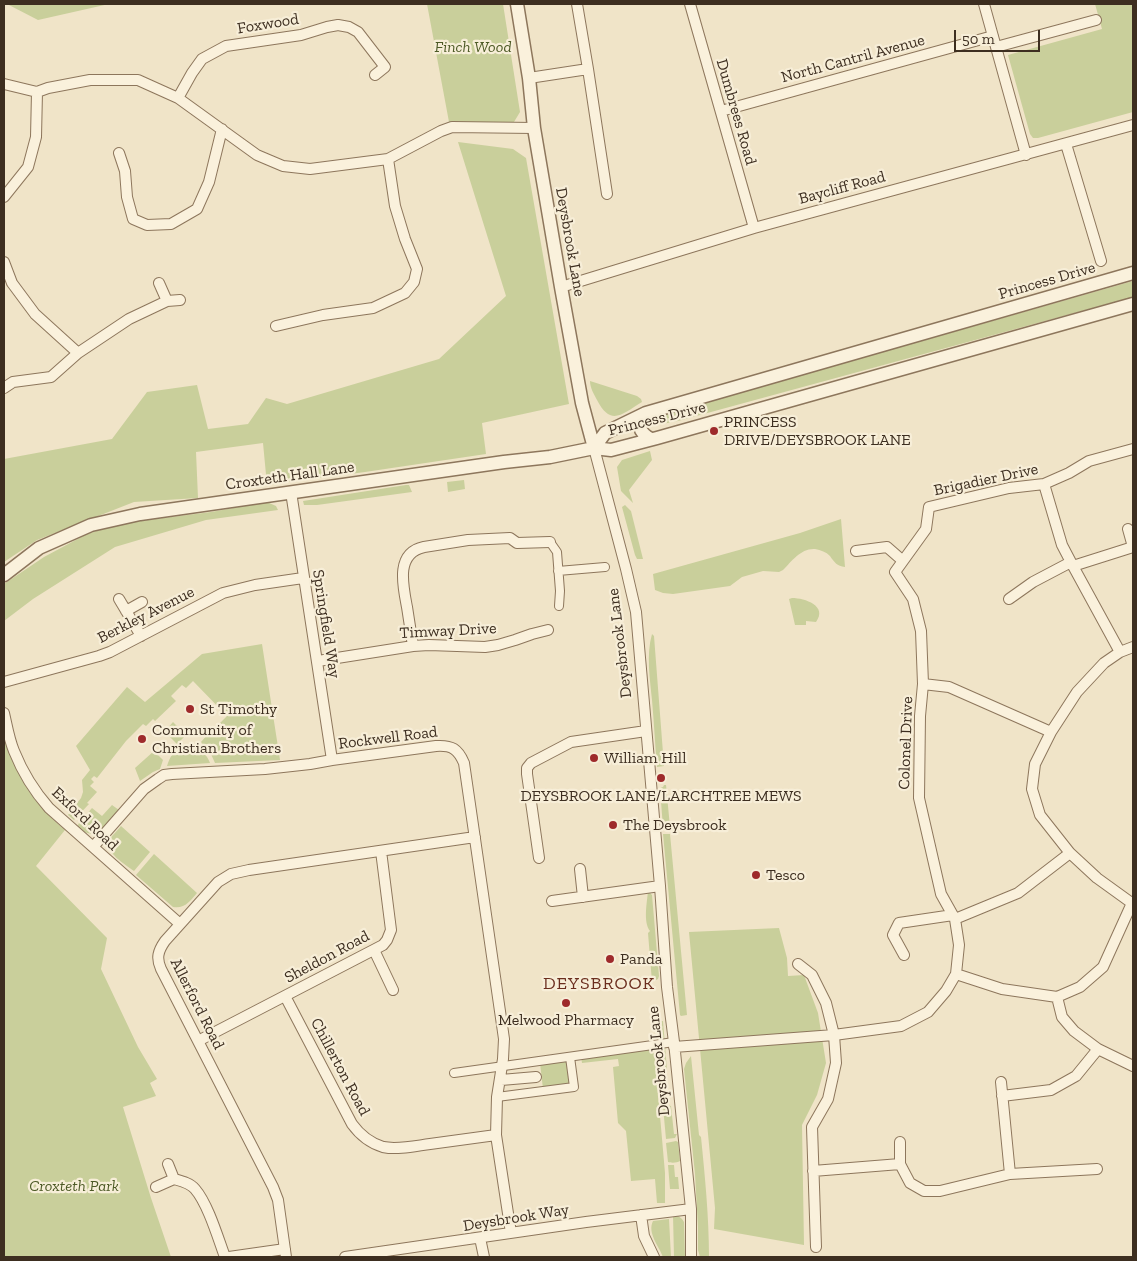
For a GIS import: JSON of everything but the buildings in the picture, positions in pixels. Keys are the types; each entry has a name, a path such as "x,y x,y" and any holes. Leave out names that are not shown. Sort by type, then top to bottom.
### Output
{"street":[{"name":"Deysbrook Lane","path":"517,4 529,78 534,128 582,403 626,569 635,611 660,886 667,987 691,1209 692,1257"},
{"path":"577,4 607,194"},
{"name":"Dumbrees Road","path":"690,4 754,228"},
{"path":"984,4 1026,155"},
{"path":"996,47 1096,20"},
{"name":"Foxwood","path":"178,98 202,59 226,46 301,35 338,25 349,27 358,32 385,67 375,75"},
{"name":"North Cantril Avenue","path":"721,111 993,36"},
{"path":"529,78 588,68"},
{"path":"4,84 37,92 90,80 138,80 178,98 257,155 283,166 310,169 388,159 452,127 534,128"},
{"path":"4,197 28,167 36,137 37,92"},
{"name":"Baycliff Road","path":"561,287 754,228 1026,155 1133,124"},
{"path":"119,153 126,172 127,197 133,219 147,225 171,224 196,209 209,182 222,129"},
{"path":"1066,144 1101,261"},
{"path":"276,326 323,315 373,308 405,293 414,282 417,269 394,206 388,159"},
{"path":"4,262 12,283 35,314 78,353"},
{"name":"Princess Drive","path":"1133,273 646,413 606,432 594,448 610,450 1133,304"},
{"path":"159,283 167,301"},
{"path":"4,388 13,382 51,377 78,353 129,319 167,301 180,300"},
{"path":"646,413 642,417 640,428 641,432 651,439"},
{"name":"Croxteth Hall Lane","path":"4,575 39,548 91,525 140,514 550,457 594,448"},
{"name":"Brigadier Drive","path":"895,572 926,529 929,507 1009,488 1044,484 1069,473 1089,460 1133,449"},
{"path":"1044,484 1062,545 1120,652"},
{"name":"Springfield Way","path":"291,492 332,760"},
{"path":"1009,599 1033,582 1072,564 1133,547 1128,529"},
{"path":"413,646 402,579 405,564 412,552 417,548 468,540 510,538 518,543 550,542 557,552 559,606"},
{"path":"856,551 887,548 903,561"},
{"path":"558,571 605,566"},
{"name":"Colonel Drive","path":"674,1045 834,1035 901,1026 928,1012 946,991 956,974 959,944 954,917 941,894 919,798 920,716 923,684 921,631 913,600 895,572"},
{"name":"Berkley Avenue","path":"4,682 110,652 223,593 255,585 303,578"},
{"path":"119,599 141,636"},
{"path":"126,611 142,602"},
{"name":"Timway Drive","path":"318,662 413,646 485,647 548,630"},
{"path":"956,974 1002,989 1057,997 1080,987 1103,967 1133,903 1097,878 1070,853 1040,815 1032,789 1035,764 1050,732 1077,692 1104,663 1120,652 1133,647"},
{"path":"923,684 949,687 1050,732"},
{"name":"Exford Road","path":"4,713 14,751 33,788 48,808 180,924"},
{"path":"540,858 527,774 527,768 531,763 571,742 646,731"},
{"name":"Rockwell Road","path":"93,847 144,789 164,775 265,769 444,745 457,750 464,763 504,1039 496,1136 511,1233"},
{"name":"Allerford Road","path":"286,1253 278,1200 273,1187 158,964 158,954 180,924 218,882 231,874 474,837"},
{"name":"Sheldon Road","path":"198,1041 383,945 391,930 381,851"},
{"path":"904,955 893,934 899,923 954,917 1018,893 1070,853"},
{"path":"580,869 583,897"},
{"path":"552,901 660,886"},
{"path":"374,950 393,990"},
{"path":"798,964 812,975 826,1004 834,1035 836,1063 828,1099 812,1127 816,1248"},
{"name":"Chillerton Road","path":"285,996 352,1124 366,1138 379,1145 393,1148 496,1136"},
{"path":"1057,997 1062,1017 1074,1031 1098,1049 1133,1066"},
{"path":"454,1073 674,1045"},
{"path":"1002,1096 1051,1090 1076,1076 1098,1049"},
{"path":"498,1098 574,1087 570,1057"},
{"path":"500,1080 536,1077"},
{"path":"1001,1082 1010,1174"},
{"path":"900,1142 900,1164 910,1183 924,1191 940,1191 1010,1174 1097,1169"},
{"path":"168,1164 174,1179"},
{"path":"813,1171 900,1164"},
{"path":"156,1187 174,1179 194,1188 204,1202 227,1257 286,1253"},
{"name":"Deysbrook Way","path":"345,1257 374,1255 511,1233 691,1209"},
{"path":"642,1215 644,1236 654,1257"},
{"path":"480,1238 484,1257"}],"green space":[{"path":"7,4 109,4 38,20"},
{"name":"Finch Wood","path":"427,4 503,4 520,112 514,122 449,122"},
{"path":"1095,4 1133,4 1133,112 1033,138 1030,134 1008,55 1102,29"},
{"path":"458,142 513,149 526,158 569,404 482,423 486,454 267,485 263,443 196,452 198,498 134,502 37,540 4,562 4,459 112,439 147,392 197,385 208,429 248,424 266,398 287,404 439,359 506,296"},
{"path":"1133,281 1133,297 678,421 651,426 652,421 664,414"},
{"path":"590,381 637,396 642,402 623,414 612,416 602,408 592,391"},
{"path":"650,451 652,460 629,490 633,503 621,491 617,467 622,460"},
{"path":"464,480 465,489 448,492 447,482"},
{"path":"409,485 412,492 317,505 304,505 303,501"},
{"path":"267,502 276,506 278,510 206,520 115,547 33,599 4,621 4,584 44,557 87,534 132,522 211,512"},
{"path":"625,505 631,511 643,559 637,559 635,555 622,507"},
{"path":"841,519 845,567 836,563 825,552 810,549 801,553 779,572 763,571 742,577 730,586 673,594 655,590 653,574 800,533"},
{"path":"789,599 808,601 817,607 819,616 816,622 806,621 806,625 795,625"},
{"path":"652,634 654,636 664,766 657,767 649,667 649,650"},
{"path":"262,644 280,760 215,763 210,752 201,742 208,734 215,735 219,733 220,723 227,716 193,681 186,688 182,685 171,696 176,701 155,721 153,719 146,726 143,724 126,741 97,778 94,776 91,779 94,782 90,786 97,792 87,803 89,804 74,820 68,815 81,798 83,792 82,780 90,770 76,746 127,687 145,702 202,654"},
{"path":"173,722 186,735 177,744 167,734 166,730"},
{"name":"Croxteth Park","path":"4,733 18,773 29,791 45,811 65,830 36,866 107,938 101,969 138,1047 157,1079 150,1083 156,1096 123,1107 171,1257 4,1257"},
{"path":"182,747 203,753 210,763 167,766 172,755"},
{"path":"154,751 163,760 160,769 140,781 135,768"},
{"path":"666,785 670,827 663,828 660,788"},
{"path":"112,805 119,810 101,831 90,834 77,827 92,808 102,816"},
{"path":"121,826 150,852 134,871 116,858 110,849 110,839"},
{"path":"663,834 670,834 687,1015 681,1016 680,1015"},
{"path":"154,854 197,893 184,906 173,907 136,875"},
{"path":"648,891 652,895 659,976 658,979 652,982 648,933 650,931 646,918"},
{"path":"779,928 787,958 788,976 804,975 818,1013 826,1063 817,1095 802,1125 804,1245 714,1229 715,1208 689,932"},
{"path":"663,1021 667,1070 660,1072 656,1022"},
{"path":"654,1047 665,1173 665,1203 657,1203 655,1179 631,1181 626,1131 618,1123 613,1067 619,1066 618,1059 582,1063 581,1057"},
{"path":"691,1056 699,1135 701,1137 709,1257 700,1257 698,1250 695,1174 684,1069"},
{"path":"568,1058 572,1084 543,1089 540,1063"},
{"path":"662,1096 665,1096 666,1105 671,1106 674,1134 677,1134 675,1138 666,1139"},
{"path":"678,1142 680,1161 668,1162 666,1143"},
{"path":"668,1165 674,1165 679,1189 670,1189"},
{"path":"673,1215 677,1215 684,1222 685,1257 674,1257"},
{"path":"669,1219 671,1257 663,1257 651,1230 653,1221"}],"place":[{"name":"PRINCESS DRIVE/DEYSBROOK LANE","path":"714,431"},
{"name":"St Timothy","path":"190,709"},
{"name":"Community of Christian Brothers","path":"142,739"},
{"name":"William Hill","path":"594,758"},
{"name":"DEYSBROOK LANE/LARCHTREE MEWS","path":"661,778"},
{"name":"The Deysbrook","path":"613,825"},
{"name":"Tesco","path":"756,875"},
{"name":"Panda","path":"610,959"},
{"name":"Melwood Pharmacy","path":"566,1003"}],"district":[{"name":"DEYSBROOK","path":"599,984"}]}
